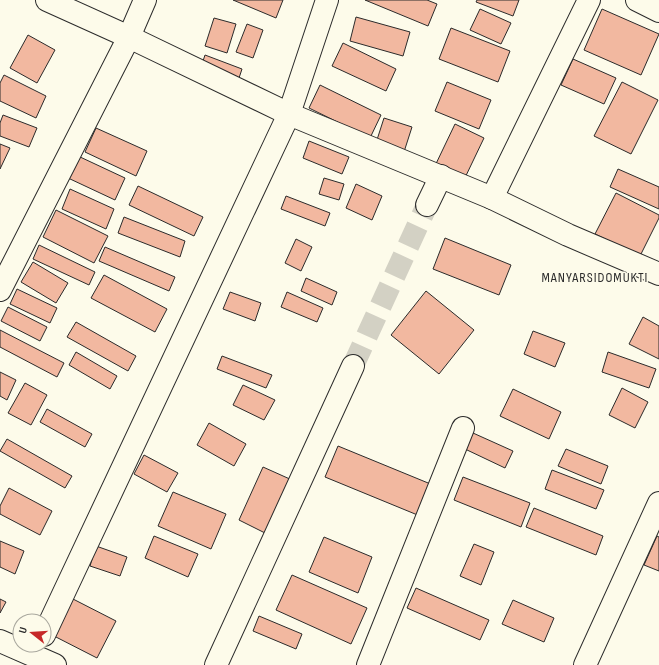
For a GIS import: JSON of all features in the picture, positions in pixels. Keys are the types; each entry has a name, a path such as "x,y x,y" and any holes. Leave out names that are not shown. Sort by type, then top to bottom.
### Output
{"street":[{"path":"47,0 129,37 289,114 492,198 568,235 659,274"},
{"path":"0,290 129,37 145,0"},
{"path":"52,618 289,114 327,0"},
{"path":"492,198 589,0"},
{"path":"637,0 659,11"},
{"path":"427,205 441,176"},
{"path":"216,665 353,366"},
{"path":"368,665 463,428"},
{"path":"585,665 659,503"},
{"path":"0,641 55,665"}],"building":[{"path":"233,0 283,0 276,18"},
{"path":"365,0 427,0 437,4 428,26"},
{"path":"477,0 519,0 513,16 476,2"},
{"path":"480,9 511,23 501,44 470,30"},
{"path":"602,9 659,34 641,75 584,50"},
{"path":"356,17 410,32 403,56 350,41"},
{"path":"214,18 236,24 227,53 205,46"},
{"path":"247,24 263,30 253,58 236,52"},
{"path":"451,28 510,51 498,82 439,59"},
{"path":"28,35 55,50 37,83 10,68"},
{"path":"343,43 396,69 386,91 332,66"},
{"path":"205,55 242,69 238,81 201,67"},
{"path":"573,59 616,78 604,104 561,85"},
{"path":"4,75 46,96 36,118 0,101 0,83"},
{"path":"447,82 491,100 479,129 435,111"},
{"path":"622,82 658,100 631,154 594,136"},
{"path":"320,85 381,115 370,138 309,108"},
{"path":"3,115 37,128 29,147 0,136 0,123"},
{"path":"384,118 412,127 403,155 375,146"},
{"path":"455,124 484,138 462,184 433,170"},
{"path":"96,128 147,151 136,176 85,152"},
{"path":"309,141 349,157 342,174 303,158"},
{"path":"0,144 10,148 0,169"},
{"path":"78,156 125,178 115,200 68,178"},
{"path":"618,169 659,187 659,209 610,187"},
{"path":"324,178 344,184 339,200 319,194"},
{"path":"356,184 382,196 372,220 346,208"},
{"path":"138,186 203,217 194,236 129,205"},
{"path":"70,189 114,209 106,229 62,209"},
{"path":"616,193 659,215 659,218 640,256 595,234"},
{"path":"286,196 330,213 325,226 281,209"},
{"path":"56,210 108,236 94,263 43,237"},
{"path":"124,217 185,241 180,257 118,233"},
{"path":"445,238 511,265 499,295 433,269"},
{"path":"296,239 312,247 301,271 285,263"},
{"path":"39,245 95,272 89,285 33,259"},
{"path":"105,247 175,277 169,291 99,261"},
{"path":"33,262 68,283 56,303 21,282"},
{"path":"104,275 167,309 155,332 91,298"},
{"path":"306,278 337,292 332,305 301,291"},
{"path":"17,289 57,308 50,323 10,304"},
{"path":"426,291 474,330 439,374 391,335"},
{"path":"230,292 261,303 255,321 223,309"},
{"path":"287,292 323,308 317,322 281,307"},
{"path":"8,307 47,327 40,341 1,321"},
{"path":"643,317 659,326 659,359 629,344"},
{"path":"76,322 136,356 128,371 67,337"},
{"path":"0,330 64,363 57,377 0,347"},
{"path":"533,331 565,343 555,367 524,354"},
{"path":"76,352 117,376 110,389 69,365"},
{"path":"608,352 656,369 649,388 602,372"},
{"path":"222,356 272,375 266,388 217,369"},
{"path":"0,372 16,380 7,400 0,396"},
{"path":"25,383 47,395 31,425 8,413"},
{"path":"243,385 275,400 264,420 233,405"},
{"path":"622,388 648,402 635,428 609,415"},
{"path":"513,389 561,412 549,439 500,416"},
{"path":"47,409 92,434 85,447 40,422"},
{"path":"209,423 246,444 234,466 197,445"},
{"path":"473,433 513,451 505,468 465,449"},
{"path":"7,439 72,476 65,488 0,451"},
{"path":"338,446 433,485 420,516 325,477"},
{"path":"566,449 608,466 601,484 558,466"},
{"path":"144,455 178,473 167,492 134,474"},
{"path":"263,467 292,480 267,534 239,520"},
{"path":"552,470 604,490 596,509 545,489"},
{"path":"463,477 530,503 521,527 454,500"},
{"path":"9,488 52,511 40,535 0,514 0,506"},
{"path":"173,492 226,514 211,549 158,526"},
{"path":"534,508 603,536 596,555 526,527"},
{"path":"154,536 198,554 188,577 145,558"},
{"path":"657,536 659,537 659,571 644,565"},
{"path":"324,537 372,557 358,593 309,572"},
{"path":"0,541 24,551 15,574 0,567"},
{"path":"474,544 494,552 481,585 460,576"},
{"path":"96,546 127,557 120,576 90,566"},
{"path":"292,575 367,608 351,644 276,610"},
{"path":"416,588 489,620 480,640 407,608"},
{"path":"0,599 6,602 0,613"},
{"path":"73,599 116,621 97,658 54,636"},
{"path":"513,600 554,618 544,642 502,624"},
{"path":"259,616 302,634 296,649 253,631"}],"tunnel":[{"path":"353,366 427,205"}],"district":[{"name":"MANYARSIDOMUKTI","path":"595,277"}]}
